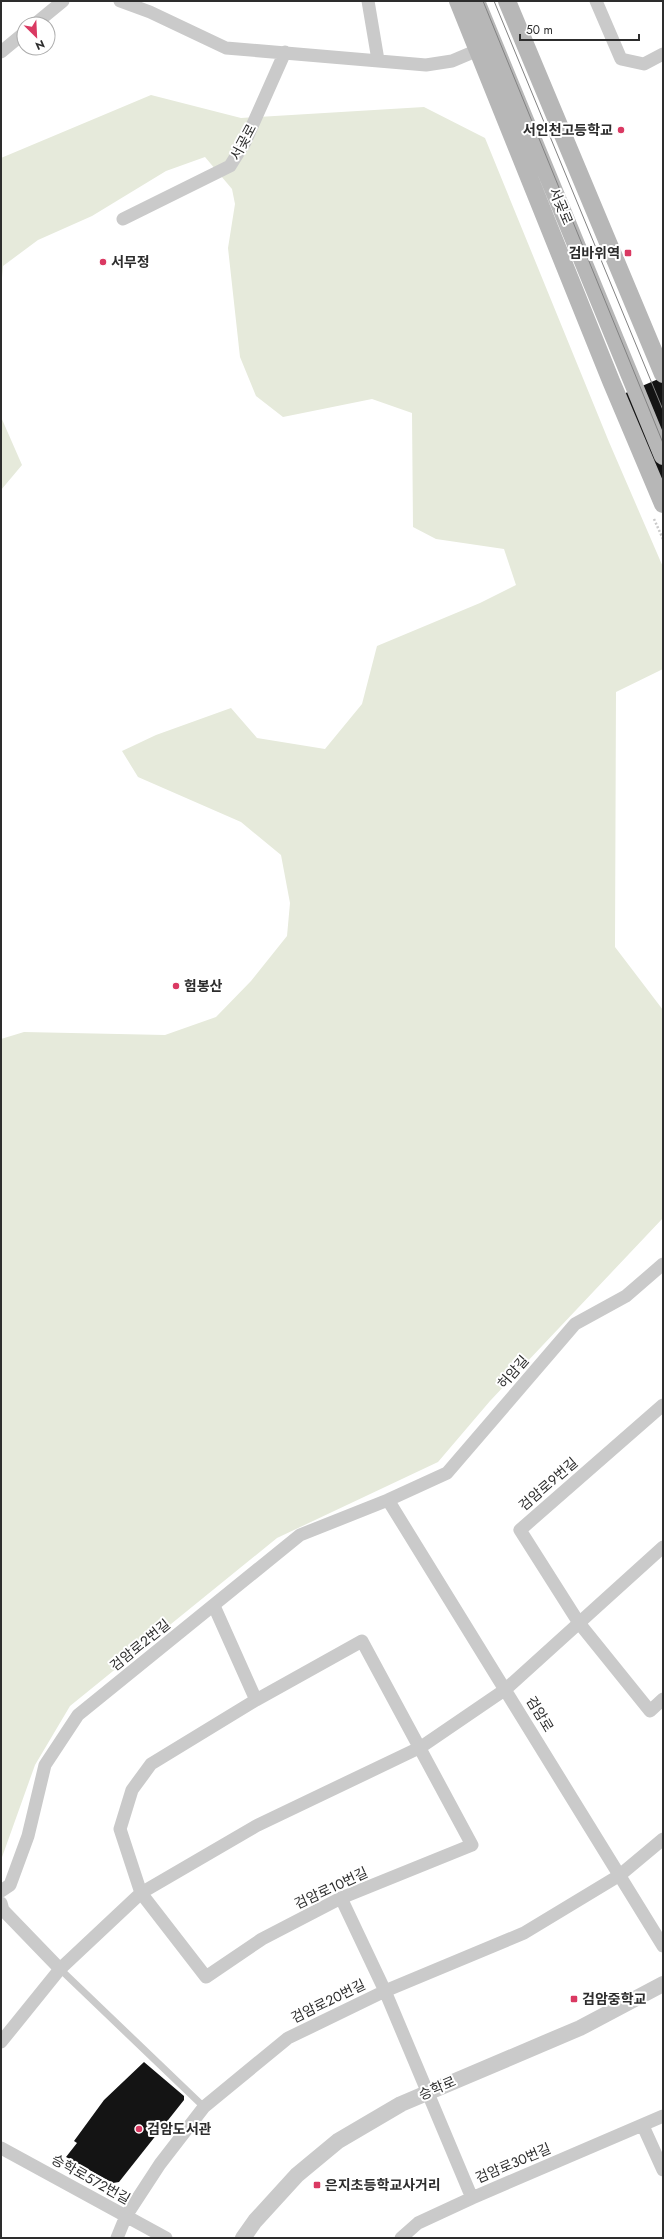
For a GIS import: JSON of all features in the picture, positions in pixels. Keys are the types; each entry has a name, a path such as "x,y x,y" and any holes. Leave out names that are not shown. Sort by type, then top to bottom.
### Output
{"main road":[{"name":"서곶로","path":"458,1 611,381 663,504"},
{"name":"서곶로","path":"476,1 663,456"},
{"name":"서곶로","path":"507,1 663,374"}],"street":[{"path":"45,16 63,1"},
{"path":"120,1 150,12 226,48 426,65 452,62 478,50"},
{"path":"368,1 378,60"},
{"path":"596,1 621,59 644,64 663,54"},
{"path":"1,52 16,40"},
{"name":"서곶로","path":"123,219 230,166 245,142 285,52"},
{"name":"허암길","path":"388,1500 447,1473 575,1324 626,1296 663,1264"},
{"name":"검암로9번길","path":"663,1405 520,1530 579,1623 650,1711 663,1699"},
{"name":"검암로2번길","path":"1,1891 10,1885 28,1836 44,1765 78,1715 300,1535 388,1500"},
{"name":"검암로","path":"388,1500 506,1689 663,1946"},
{"path":"1,2042 60,1969 141,1893 256,1826 421,1747 506,1689 663,1547"},
{"path":"214,1606 256,1700"},
{"name":"검암로10번길","path":"362,1641 421,1747 472,1845 341,1898 262,1939 206,1977 141,1893 120,1829 132,1790 151,1764 256,1700 362,1641"},
{"name":"검암로20번길","path":"117,2238 126,2216 160,2164 204,2107 288,2038 385,1991 524,1933 620,1875 663,1839"},
{"path":"341,1898 385,1991 472,2198"},
{"path":"1,1903 3,1910 60,1969"},
{"name":"승학로","path":"243,2238 255,2221 297,2175 338,2141 401,2104 580,2028 663,1984"},
{"name":"검암로30번길","path":"401,2238 418,2223 472,2198 643,2126 663,2116"},
{"path":"643,2126 663,2170"},
{"name":"승학로572번길","path":"1,2148 166,2238"}],"lane":[{"path":"60,1969 204,2107"}],"shaded area":[{"path":"151,95 241,118 424,107 485,138 609,442 663,567 663,669 616,692 615,947 663,1010 663,1218 490,1401 438,1462 277,1538 70,1706 35,1765 1,1860 1,1039 24,1032 165,1035 216,1017 251,981 287,936 290,903 281,855 241,822 138,777 122,751 156,735 231,708 257,738 325,749 362,704 377,646 480,603 516,585 504,549 436,539 413,527 412,413 372,399 283,417 256,396 240,357 228,248 235,204 232,189 205,157 166,171 92,216 38,240 3,266 1,290 1,158"},
{"path":"1,417 22,465 1,490"}],"building":[{"path":"663,377 663,494 621,395"},
{"name":"검암도서관","path":"144,2062 184,2096 184,2100 119,2182 113,2183 66,2157 77,2143 74,2141 104,2100"}],"tram line":[{"path":"483,1 663,443"},
{"path":"494,1 663,410"}],"place":[{"name":"서인천고등학교","path":"621,130"},
{"name":"검바위역","path":"628,253"},
{"name":"서무정","path":"103,262"},
{"name":"험봉산","path":"176,986"},
{"name":"검암중학교","path":"574,1999"},
{"name":"검암도서관","path":"139,2129"},
{"name":"은지초등학교사거리","path":"317,2185"}]}
